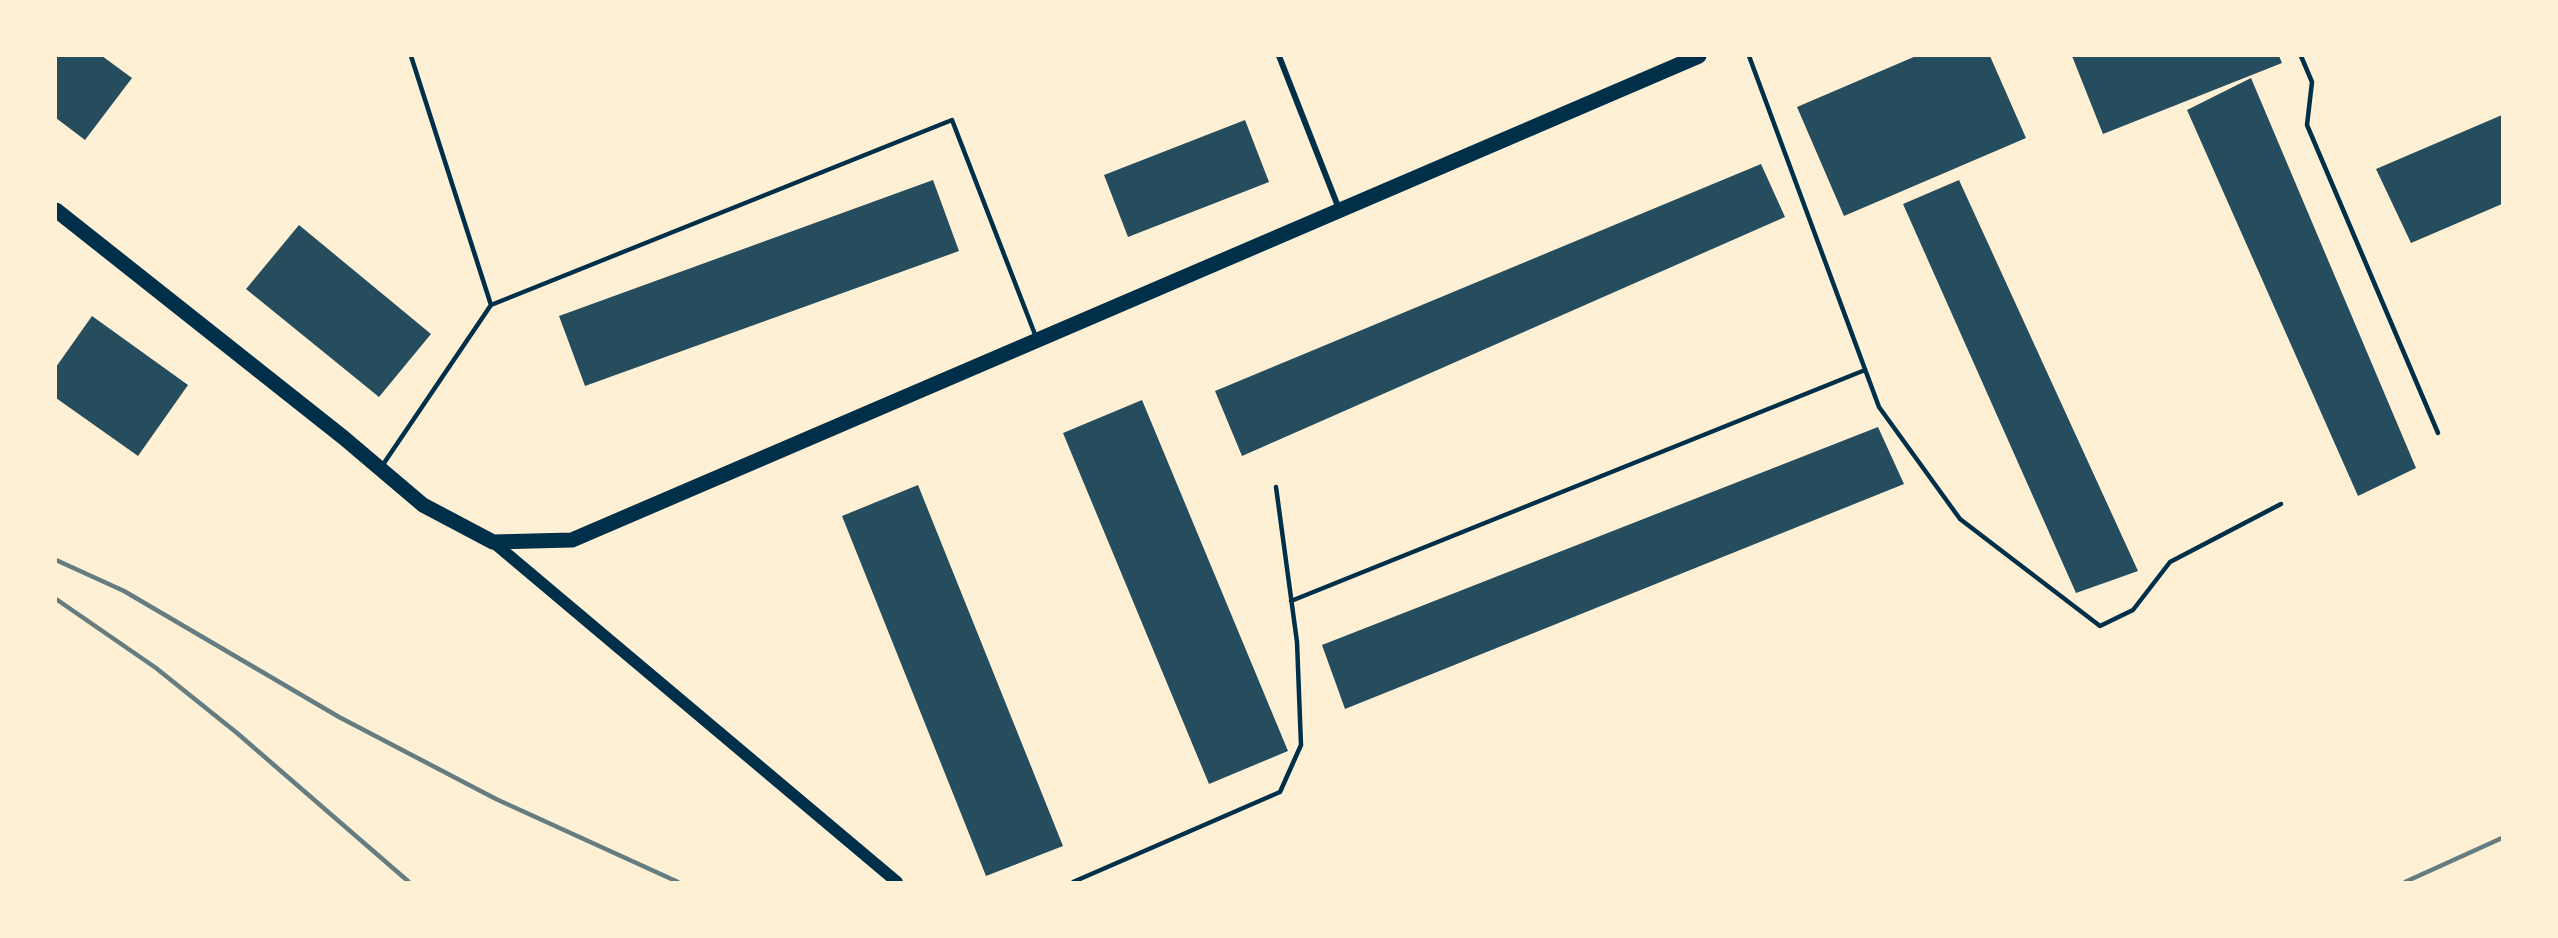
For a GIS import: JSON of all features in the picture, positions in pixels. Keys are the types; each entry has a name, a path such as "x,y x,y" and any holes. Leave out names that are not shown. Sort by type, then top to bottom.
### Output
{"main road":[{"path":"493,542 572,540 1699,56"},
{"path":"56,210 423,505 493,542 897,882"}],"street":[{"path":"1279,56 1339,210"}],"lane":[{"path":"411,56 491,305"},
{"path":"1749,56 1879,407 1960,519 2100,626 2133,610 2170,562 2281,504"},
{"path":"2301,56 2312,82 2307,125 2438,433"},
{"path":"380,469 491,305 952,120 1037,340"},
{"path":"1291,601 1865,370"},
{"path":"1073,882 1280,792 1300,745 1297,642 1276,487"}],"building":[{"path":"56,56 102,56 132,78 85,140 56,118"},
{"path":"1916,56 1990,56 2026,138 1844,216 1797,107"},
{"path":"2072,56 2279,56 2282,63 2103,134"},
{"path":"2251,78 2416,468 2358,496 2187,110"},
{"path":"2502,115 2502,204 2411,243 2376,169"},
{"path":"1245,120 1269,182 1128,237 1104,175"},
{"path":"1761,164 1785,217 1242,456 1215,391"},
{"path":"933,180 959,251 585,386 559,316"},
{"path":"1959,180 2138,571 2076,593 1903,204"},
{"path":"299,225 431,334 379,397 246,289"},
{"path":"92,316 188,385 138,456 56,398 56,367"},
{"path":"1142,400 1288,751 1209,784 1063,433"},
{"path":"1878,427 1904,484 1345,709 1322,645"},
{"path":"918,485 1063,846 986,876 842,516"}],"railway":[{"path":"56,560 124,591 339,717 496,799 678,882"},
{"path":"56,599 156,668 237,733 409,882"},
{"path":"2405,882 2502,838"}]}
